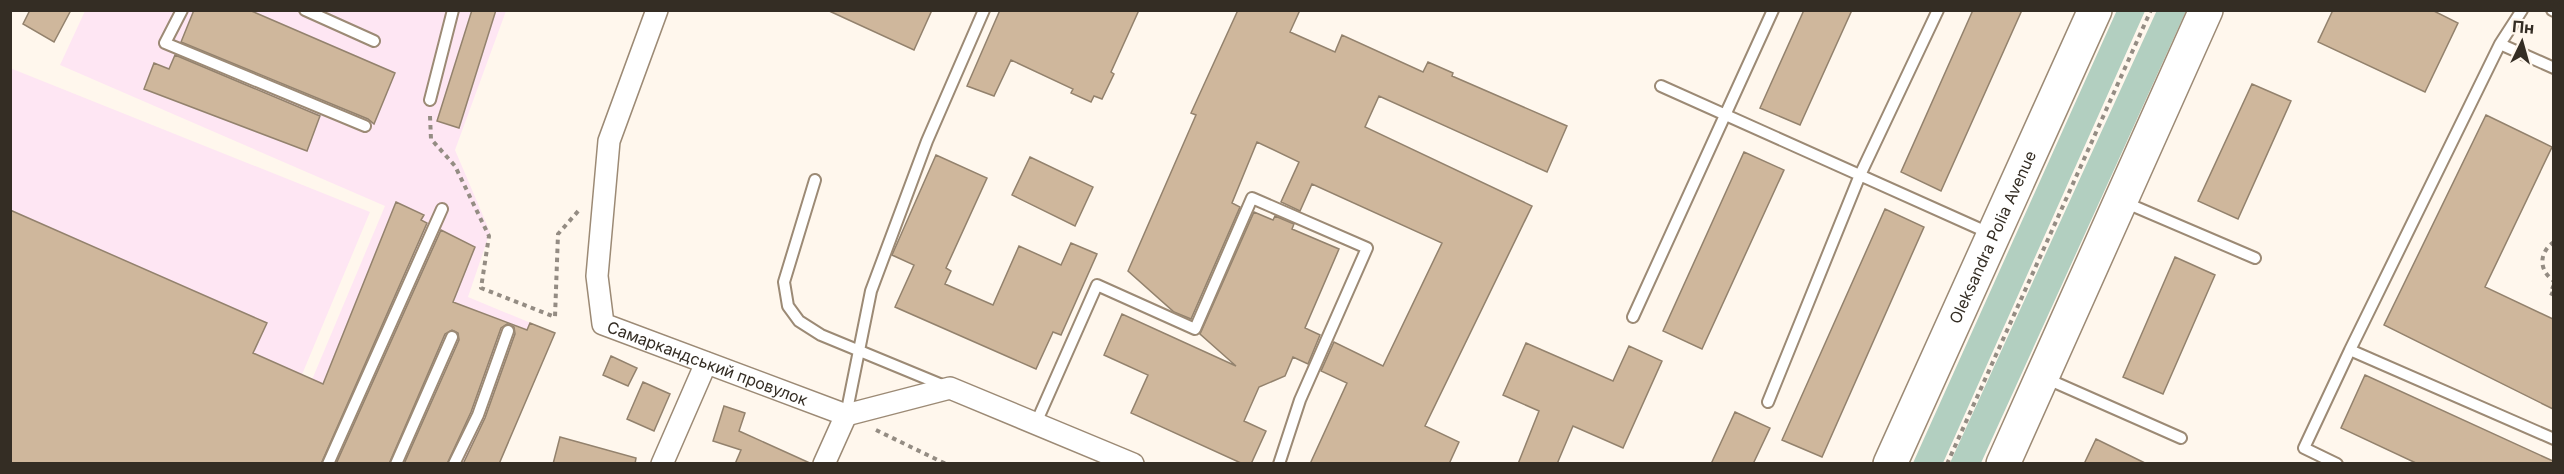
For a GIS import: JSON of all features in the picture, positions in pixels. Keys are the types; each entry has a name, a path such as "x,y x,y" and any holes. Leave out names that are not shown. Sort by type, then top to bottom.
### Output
{"main road":[{"name":"Oleksandra Polia Avenue","path":"1890,464 2096,10"},
{"path":"2003,464 2206,10"}],"street":[{"name":"Самаркандський провулок","path":"657,10 609,141 597,276 603,324 846,415"},
{"path":"662,464 706,363"},
{"path":"824,464 846,415 950,388 1133,464"}],"lane":[{"path":"182,10 165,43 365,126"},
{"path":"305,10 374,41"},
{"path":"430,100 453,10"},
{"path":"846,415 871,291 927,141 984,10"},
{"path":"1633,317 1773,10"},
{"path":"1768,402 1860,176 1938,10"},
{"path":"2337,464 2304,448 2500,44 2522,10"},
{"path":"2500,44 2553,68"},
{"path":"1661,86 1995,236"},
{"path":"815,180 783,282 788,306 799,321 821,335 950,388"},
{"path":"1036,423 1097,285 1195,329 1252,198 1367,248 1300,400 1279,464"},
{"path":"2121,201 2255,258"},
{"path":"328,464 442,209"},
{"path":"454,464 478,415 508,331"},
{"path":"396,464 452,337"},
{"path":"2350,350 2553,439"},
{"path":"2042,376 2181,438"}],"path":[{"path":"1947,464 2151,10"},
{"path":"430,100 431,139 455,166 489,236 481,288 555,317 558,234 582,207"},
{"path":"2553,242 2546,249 2542,262 2547,276 2553,283 2550,293 2553,296"},
{"path":"846,415 946,464"}],"shaded area":[{"path":"85,11 506,11 455,150 490,232 468,297 555,333 499,463 277,463 385,206 60,65"},
{"path":"10,68 370,212 265,463 11,463"}],"green space":[{"path":"2117,10 2145,11 1943,463 1913,463"},
{"path":"2157,10 2186,11 1981,463 1950,463"}],"building":[{"path":"30,10 71,10 54,42 23,24"},
{"path":"194,10 249,10 395,73 374,124 368,119 181,42"},
{"path":"472,10 496,10 459,128 437,121"},
{"path":"827,10 932,10 914,50"},
{"path":"1000,10 1139,10 1111,72 1114,74 1102,99 1094,96 1091,102 1071,93 1073,89 1011,60 994,96 967,86"},
{"path":"1238,10 1300,10 1290,32 1335,52 1342,35 1423,72 1428,62 1453,73 1452,76 1567,126 1547,172 1379,96 1365,127 1532,206 1425,426 1459,442 1449,464 1310,464 1347,383 1321,371 1334,342 1383,366 1442,243 1312,184 1300,211 1281,202 1299,162 1257,142 1232,203 1240,207 1191,319 1174,312 1128,271 1196,115 1191,113"},
{"path":"1804,10 1852,10 1800,125 1760,108"},
{"path":"1973,10 2022,10 1941,191 1901,172"},
{"path":"2333,10 2432,10 2458,23 2425,92 2318,42"},
{"path":"175,55 320,116 307,151 144,89 154,63 169,69"},
{"path":"2252,84 2291,101 2238,219 2198,201"},
{"path":"2486,115 2552,147 2485,287 2553,319 2553,409 2384,325"},
{"path":"1744,152 1784,170 1702,349 1663,331"},
{"path":"936,155 987,178 946,268 951,271 945,284 993,305 1019,246 1061,265 1071,243 1097,254 1061,335 1053,332 1036,369 895,307 914,265 892,255"},
{"path":"1030,157 1093,187 1075,226 1012,195"},
{"path":"396,202 424,215 421,220 427,223 321,464 10,464 10,210 267,323 253,353 323,384"},
{"path":"1885,209 1924,227 1822,457 1782,440"},
{"path":"1254,212 1273,220 1275,216 1294,224 1292,229 1339,249 1305,328 1320,335 1308,364 1293,357 1285,376 1259,387 1244,421 1266,431 1251,464 1243,464 1131,413 1148,375 1104,355 1122,314 1236,366 1200,334"},
{"path":"441,230 475,247 453,302 527,330 530,323 555,333 499,464 463,464 485,418 515,334 514,327 507,324 501,328 471,412 447,464 404,464 459,340 458,333 452,330 445,334 389,464 336,464"},
{"path":"2175,257 2215,275 2163,394 2123,377"},
{"path":"1526,343 1613,381 1629,346 1662,361 1623,448 1573,426 1557,464 1518,464 1539,411 1503,395"},
{"path":"611,356 637,368 628,386 603,375"},
{"path":"2365,375 2553,461 2553,464 2418,464 2341,428"},
{"path":"643,382 670,394 654,431 627,419"},
{"path":"724,406 745,413 739,431 812,464 735,464 741,450 713,441"},
{"path":"1735,412 1770,428 1753,464 1711,464"},
{"path":"560,437 636,458 635,464 553,464"},
{"path":"2096,439 2147,464 2084,464"}]}
